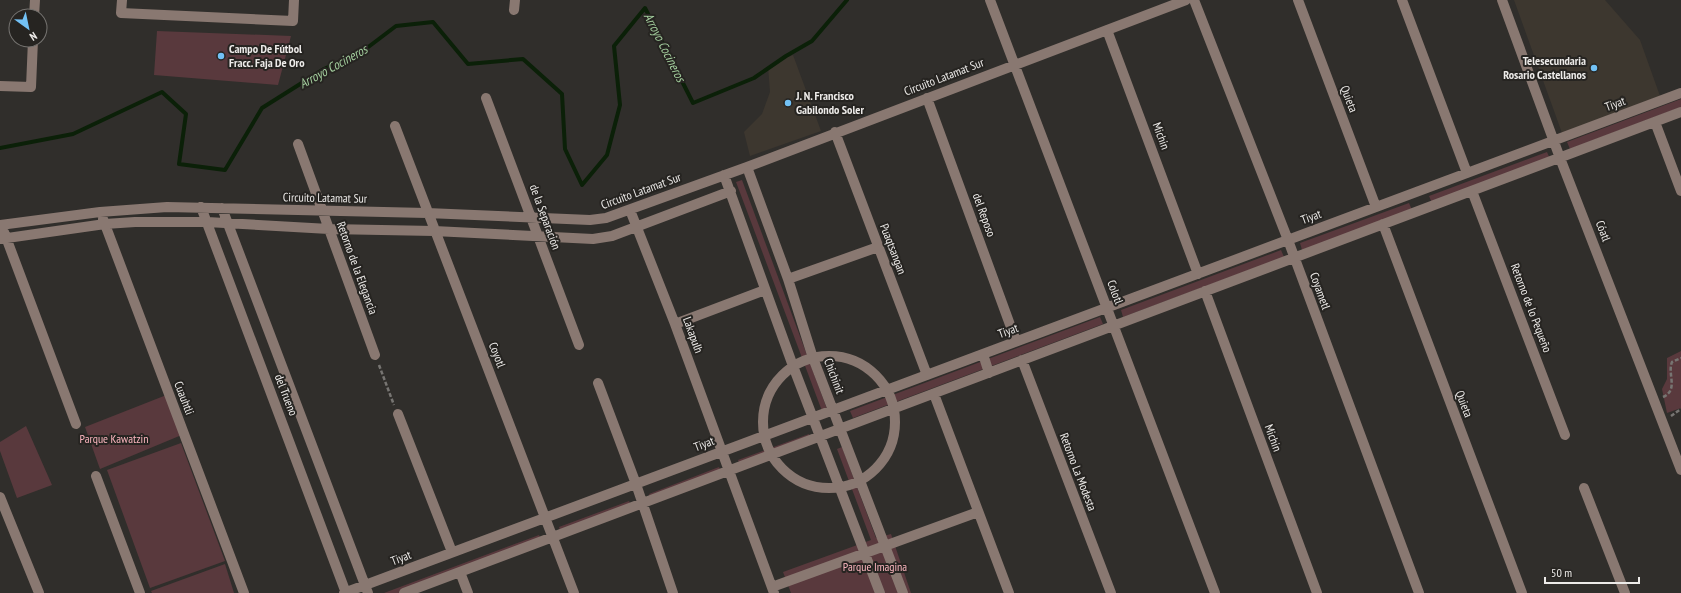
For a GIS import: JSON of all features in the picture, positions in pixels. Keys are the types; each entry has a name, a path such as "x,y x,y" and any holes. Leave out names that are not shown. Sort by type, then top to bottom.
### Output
{"street":[{"path":"122,0 121,13 293,22 294,0"},
{"name":"Colotl","path":"990,0 1215,593"},
{"name":"Circuito Latamat Sur","path":"1,225 100,212 167,207 427,213 594,220 606,218 747,167 835,132 1186,0"},
{"name":"Coyametl","path":"1194,0 1288,240 1419,593"},
{"name":"Quieta","path":"1298,0 1376,207"},
{"path":"1402,0 1467,173"},
{"name":"Cóatl","path":"1502,0 1560,158 1681,470"},
{"name":"Michin","path":"1107,30 1198,274"},
{"path":"0,86 31,87 33,48"},
{"name":"Tiyat","path":"345,593 366,589 452,552 1681,93"},
{"name":"de la Separación","path":"486,98 579,345"},
{"name":"del Reposo","path":"927,98 1016,341"},
{"path":"404,593 1681,112"},
{"path":"1655,122 1681,191"},
{"name":"Coyotl","path":"394,126 554,537 574,593"},
{"name":"Puaqtsangan","path":"835,132 927,375"},
{"name":"Retorno de la Elegancia","path":"298,144 375,355"},
{"name":"Chichinit","path":"747,167 788,279 813,358 903,593"},
{"path":"724,175 793,366 880,593"},
{"path":"3,239 105,224 135,222 207,222 329,229 434,230 593,239 612,236 731,191"},
{"path":"1418,191 1424,209"},
{"name":"Retorno de lo Pequeño","path":"1472,191 1565,435"},
{"name":"del Trueno","path":"201,207 345,593"},
{"name":"del Trueno","path":"222,208 366,589"},
{"name":"Lakapulh","path":"630,210 675,324 773,590"},
{"name":"Cuauhtli","path":"100,212 244,593"},
{"name":"Quieta","path":"1383,224 1522,593"},
{"path":"1,225 3,239 76,424"},
{"path":"788,279 878,247"},
{"path":"675,324 765,290"},
{"name":"Michin","path":"1205,292 1317,593"},
{"path":"983,354 989,373"},
{"path":"834,356 855,361 873,372 887,390 894,408 895,430 889,450 877,468 860,481 840,488 820,488 800,482 784,471 771,455 764,436 764,408 775,384 793,366 813,358 834,356"},
{"name":"Retorno La Modesta","path":"1022,360 1111,593"},
{"path":"598,383 636,484 673,593"},
{"path":"934,394 1009,593"},
{"path":"398,414 452,552"},
{"path":"96,476 140,593"},
{"path":"1584,488 1625,593"},
{"path":"0,497 39,593"},
{"path":"773,590 865,553 978,512"},
{"path":"460,572 468,593"}],"path":[{"path":"375,355 398,414"},
{"path":"1654,400 1667,395 1671,390 1670,366 1672,362 1681,358"}],"shaded area":[{"name":"Telesecundaria Rosario Castellanos","path":"1514,0 1605,0 1640,40 1660,96 1562,133"},
{"name":"J. N. Francisco Gabilondo Soler","path":"793,55 821,131 750,156 744,132 762,114 770,92 768,66"}],"green space":[{"name":"Campo De Fútbol Fracc. Faja De Oro","path":"157,31 291,36 278,85 154,75"},
{"path":"1681,99 1681,107 1570,149 1567,142"},
{"path":"1547,152 1550,159 1432,203 1429,196"},
{"path":"742,180 827,409 822,411 736,182"},
{"path":"1409,203 1412,210 1302,250 1300,243"},
{"path":"1281,250 1284,257 1123,317 1121,310"},
{"path":"1100,317 1103,324 853,418 850,411"},
{"path":"1681,351 1681,408 1667,413 1662,389 1667,379 1667,358"},
{"name":"Parque Kawatzin","path":"169,394 184,434 100,469 85,427"},
{"path":"26,426 52,485 17,498 0,451 0,442"},
{"path":"809,434 811,441 741,467 738,460"},
{"path":"181,443 225,561 150,588 107,470"},
{"name":"Parque Imagina","path":"842,447 876,538 891,534 911,593 791,593 783,572 871,540 837,449"},
{"path":"719,467 722,474 651,501 649,494"},
{"path":"629,501 632,508 561,534 559,527"},
{"path":"539,535 542,542 405,593 384,593"},
{"path":"225,564 234,593 152,593 151,591"}],"waterway":[{"name":"Arroyo Cocineros","path":"0,148 73,134 162,92 186,114 179,164 225,170 262,108 324,69 363,51 396,26 433,22 468,64 523,59 562,94 565,149 582,185 607,155 620,105 614,46 645,8 693,103 754,78 786,56 812,41 847,0"}],"place":[{"name":"Campo De Fútbol Fracc. Faja De Oro","path":"221,56"},
{"name":"Telesecundaria Rosario Castellanos","path":"1594,68"},
{"name":"J. N. Francisco Gabilondo Soler","path":"788,103"}]}
